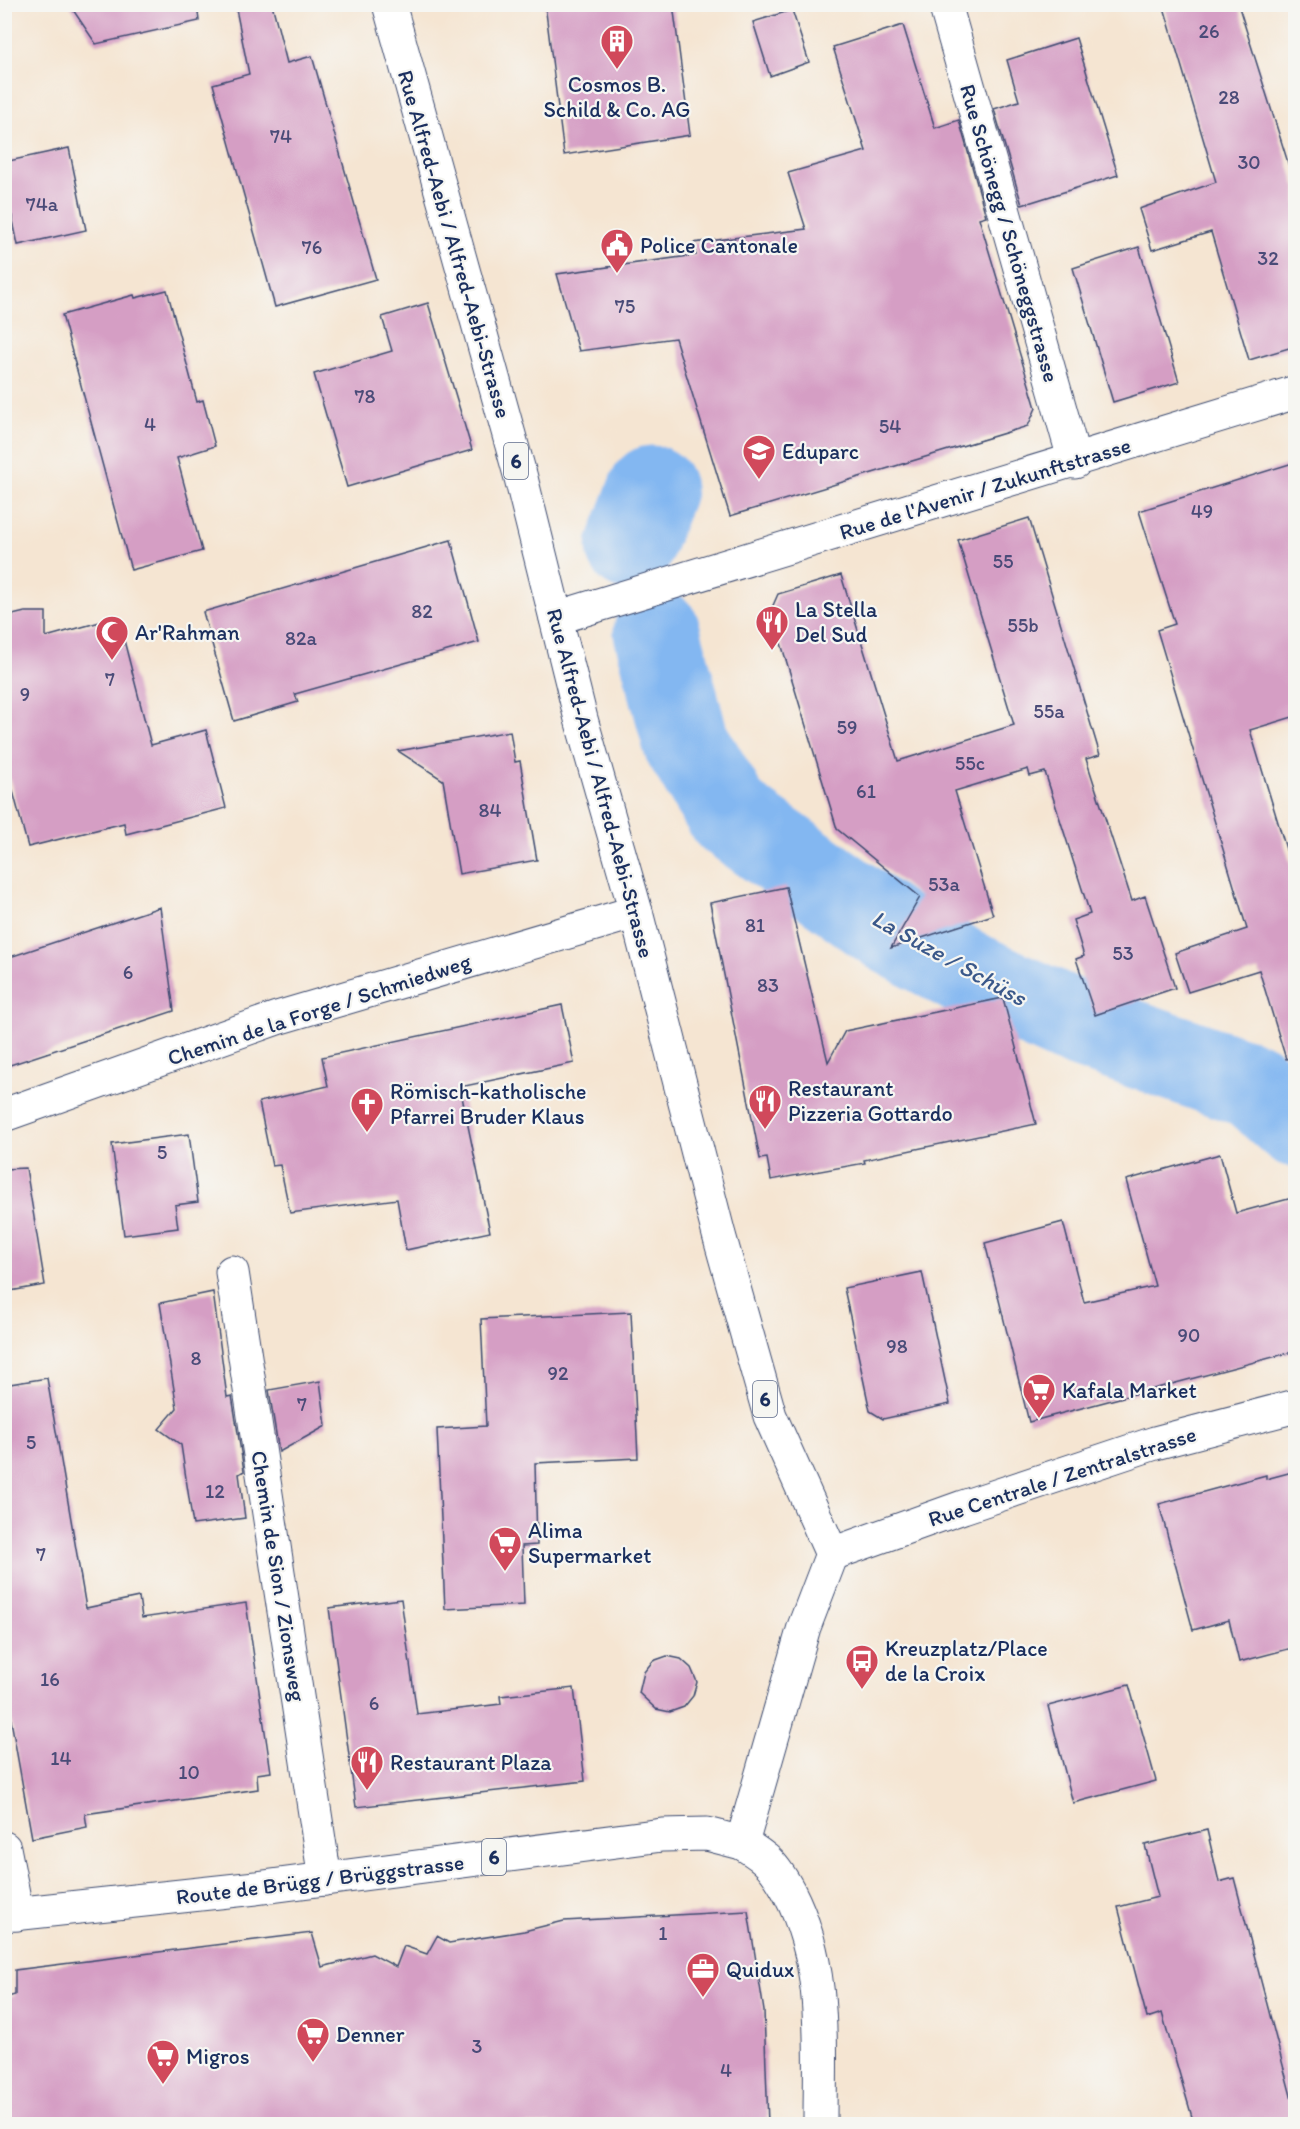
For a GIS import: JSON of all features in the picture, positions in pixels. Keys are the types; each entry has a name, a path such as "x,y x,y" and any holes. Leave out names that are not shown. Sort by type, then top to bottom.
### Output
{"main road":[{"name":"Rue Alfred-Aebi / Alfred-Aebi-Strasse","path":"389,4 521,478 719,1235 770,1416 832,1554"},
{"name":"Rue Schönegg / Schöneggstrasse","path":"945,4 1075,462"},
{"name":"Rue de l'Avenir / Zukunftstrasse","path":"556,618 1075,462 1296,392"},
{"name":"Chemin de la Forge / Schmiedweg","path":"4,1115 277,1018 636,912"},
{"name":"Chemin de Sion / Zionsweg","path":"232,1272 325,1880"},
{"name":"Rue Centrale / Zentralstrasse","path":"832,1554 917,1522 1143,1447 1296,1406"},
{"path":"820,2124 820,2006 816,1970 804,1924 783,1882 766,1860 742,1843 804,1627 832,1554"},
{"name":"Route de Brügg / Brüggstrasse","path":"11,1915 325,1880 662,1835 707,1834 742,1843"},
{"path":"4,1848 11,1915"}],"building":[{"path":"69,4 197,4 199,21 96,44"},
{"path":"235,4 272,4 287,63 312,56 376,279 275,307 213,84 249,74"},
{"name":"Cosmos B. Schild & Co. AG","path":"545,4 673,4 690,135 564,155"},
{"path":"1163,4 1238,4 1296,188 1296,346 1249,360 1211,232 1152,250 1139,209 1216,182"},
{"path":"792,10 809,62 770,76 753,22"},
{"path":"903,25 935,128 959,120 986,216 979,218 1036,408 1028,426 730,516 675,338 579,351 557,274 696,255 693,243 806,229 788,173 866,151 833,47"},
{"path":"1076,38 1118,175 1022,205 994,109 1019,101 1007,60"},
{"path":"69,148 86,230 18,245 12,216 4,218 4,162"},
{"path":"1139,247 1179,382 1113,402 1073,268"},
{"path":"167,290 197,402 203,400 215,446 177,458 202,551 131,570 62,315 134,295 135,298"},
{"path":"428,303 472,450 347,487 314,374 392,351 382,317"},
{"path":"1296,462 1296,716 1250,730 1296,882 1296,1058 1286,1059 1259,970 1188,992 1175,953 1247,929 1157,630 1175,624 1139,511"},
{"path":"1029,518 1100,755 1086,759 1132,901 1145,896 1175,988 1095,1015 1076,959 1084,956 1073,920 1090,914 1045,772 1030,776 1028,769 955,791 993,915 891,948 920,897 837,829 771,610 778,594 841,575 898,761 1014,725 958,540"},
{"path":"451,540 479,642 295,694 298,702 234,721 203,612"},
{"path":"25,612 46,612 46,637 118,617 151,745 206,730 226,808 126,834 124,823 28,847 4,758 4,617"},
{"path":"510,731 515,762 520,761 537,860 459,874 443,780 398,751"},
{"path":"786,887 828,1062 845,1031 1003,998 1036,1124 864,1160 865,1163 771,1180 767,1158 760,1159 710,903"},
{"path":"160,907 174,1011 4,1067 4,959"},
{"name":"Römisch-katholische Pfarrei Bruder Klaus","path":"562,1005 574,1063 460,1087 490,1232 406,1250 397,1199 290,1213 280,1165 272,1166 259,1102 328,1086 322,1057"},
{"path":"189,1134 198,1202 175,1205 178,1228 124,1235 112,1144"},
{"path":"1220,1154 1236,1213 1296,1197 1296,1351 1029,1422 985,1243 1063,1222 1084,1302 1155,1286 1126,1180"},
{"path":"26,1168 45,1285 4,1292 4,1169"},
{"path":"922,1272 950,1404 883,1419 870,1411 844,1288"},
{"path":"213,1292 227,1397 232,1396 244,1471 239,1474 245,1518 193,1525 181,1445 159,1429 177,1408 160,1303"},
{"path":"631,1312 638,1458 535,1463 537,1545 522,1546 524,1605 445,1609 437,1429 486,1426 481,1319"},
{"path":"47,1378 86,1608 139,1597 142,1618 246,1603 271,1772 257,1774 258,1789 85,1814 87,1827 32,1838 4,1681 4,1385"},
{"path":"320,1381 326,1426 279,1452 269,1390"},
{"path":"1296,1471 1296,1647 1239,1662 1229,1620 1193,1630 1159,1504 1266,1475 1266,1479"},
{"path":"401,1599 417,1714 501,1704 500,1696 574,1688 585,1781 356,1807 329,1608"},
{"path":"667,1656 681,1659 691,1668 697,1682 693,1696 684,1707 670,1712 656,1709 639,1693 644,1672 653,1661"},
{"path":"1129,1685 1156,1781 1073,1803 1048,1706"},
{"path":"1207,1830 1219,1882 1234,1878 1296,2115 1296,2124 1194,2124 1162,2013 1147,2018 1118,1907 1158,1897 1145,1845"},
{"path":"748,1911 764,2011 768,2124 4,2124 4,1998 15,1995 15,1970 312,1933 322,1967 372,1954 396,1967 404,1946 427,1954 437,1936 449,1943 524,1931 564,1921"}],"waterway":[{"name":"La Suze / Schüss","path":"630,547 652,489"},
{"name":"La Suze / Schüss","path":"657,632 686,742 729,815 893,932 974,977 1069,1021 1252,1085 1296,1124"}],"place":[{"name":"Cosmos B. Schild & Co. AG","path":"617,70"},
{"name":"Police Cantonale","path":"617,274"},
{"name":"Eduparc","path":"759,480"},
{"name":"La Stella Del Sud","path":"772,651"},
{"name":"Ar'Rahman","path":"112,661"},
{"name":"Restaurant Pizzeria Gottardo","path":"765,1130"},
{"name":"Römisch-katholische Pfarrei Bruder Klaus","path":"367,1133"},
{"name":"Kafala Market","path":"1039,1419"},
{"name":"Alima Supermarket","path":"505,1572"},
{"name":"Kreuzplatz/Place de la Croix","path":"862,1690"},
{"name":"Restaurant Plaza","path":"367,1791"},
{"name":"Quidux","path":"703,1998"},
{"name":"Denner","path":"313,2063"},
{"name":"Migros","path":"163,2085"}]}
